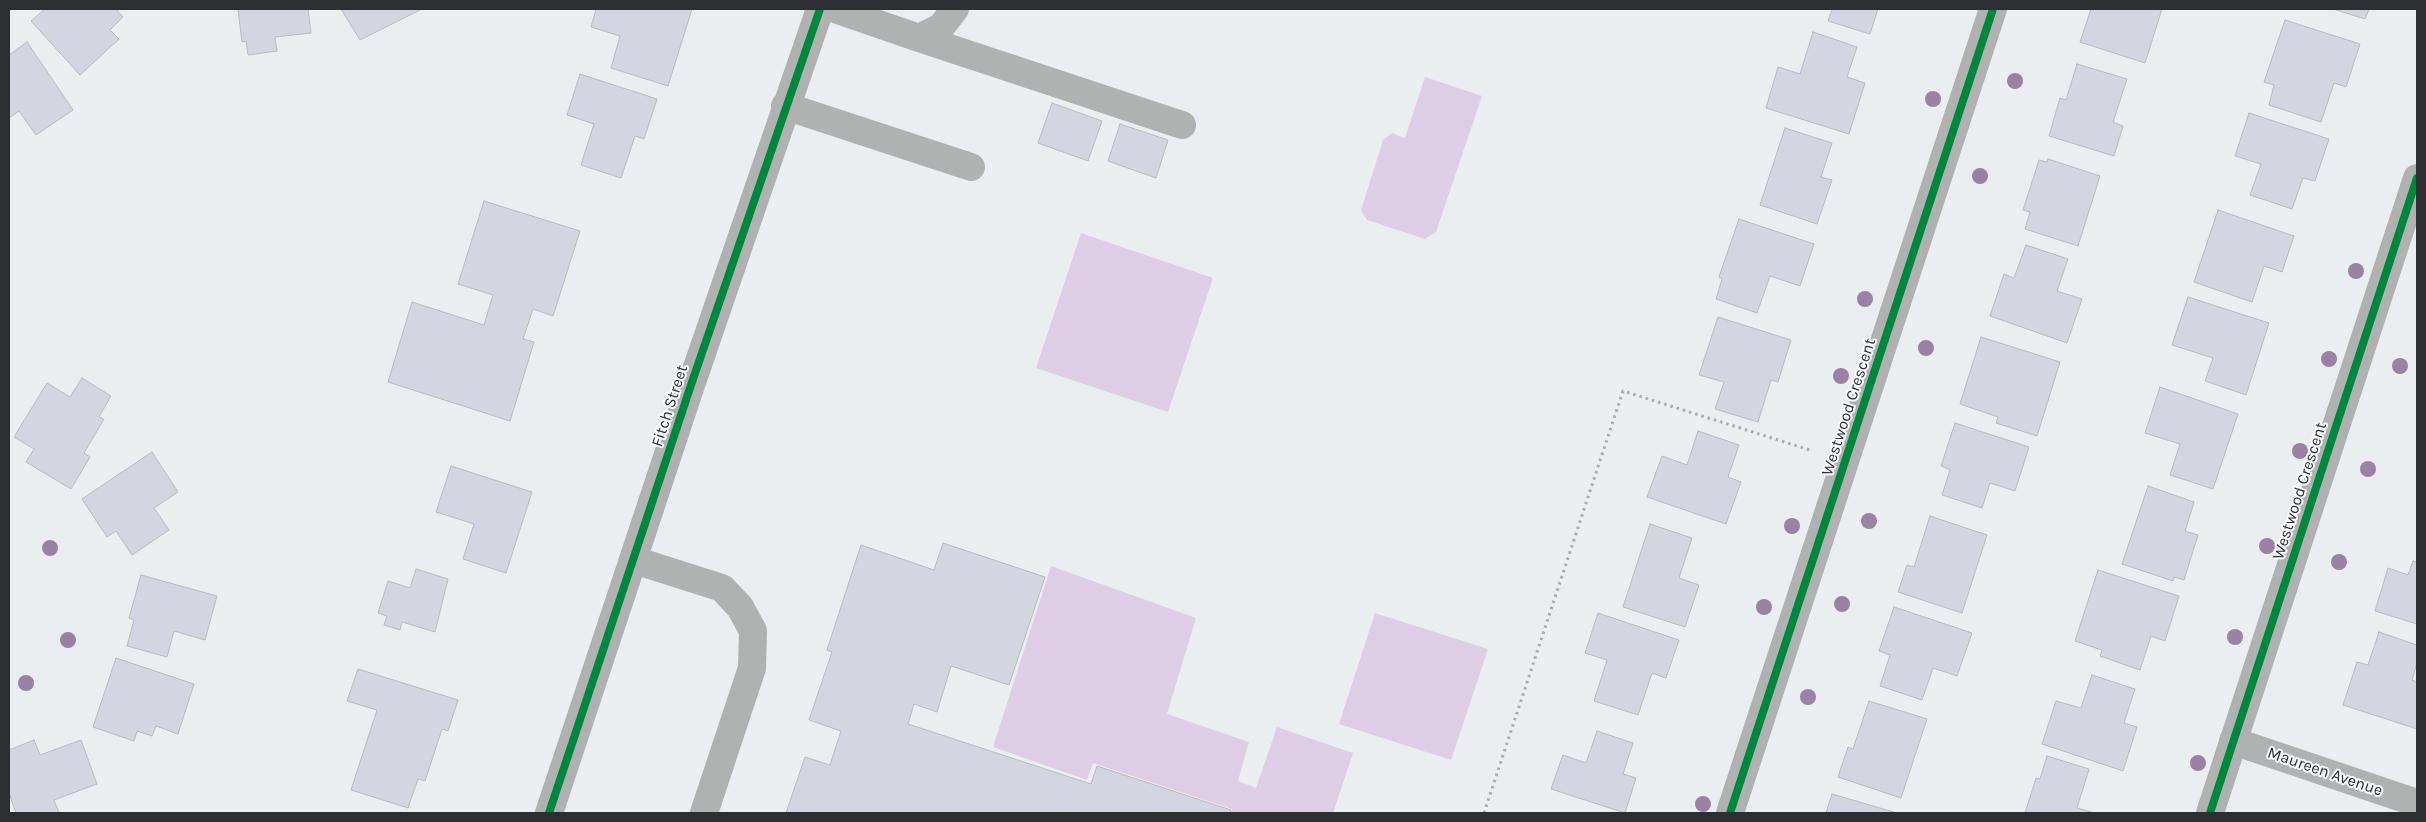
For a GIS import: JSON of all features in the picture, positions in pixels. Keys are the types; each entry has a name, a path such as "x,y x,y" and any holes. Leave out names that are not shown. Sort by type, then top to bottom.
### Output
{"street":[{"name":"Fitch Street","path":"549,813 785,106 820,9"},
{"path":"835,9 1182,125"},
{"path":"919,38 941,27 955,9"},
{"name":"Westwood Crescent","path":"1730,813 1993,9"},
{"path":"785,106 971,167"},
{"name":"Westwood Crescent","path":"2210,813 2417,178"},
{"path":"634,560 722,588 740,607 753,630 752,668 704,813"},
{"name":"Maureen Avenue","path":"2233,741 2417,803"}],"path":[{"path":"1484,813 1623,391 1845,461"}],"shaded area":[{"path":"1425,77 1482,96 1436,232 1425,239 1367,220 1361,210 1383,140 1392,133 1405,138"},
{"path":"1081,233 1213,278 1168,412 1036,368"},
{"path":"1051,566 1196,618 1167,714 1249,742 1238,781 1256,788 1277,727 1353,753 1333,813 1231,813 1232,809 1093,763 1087,780 993,747"},
{"path":"1375,613 1488,649 1451,760 1339,724"}],"building":[{"path":"45,9 116,9 123,17 110,30 119,39 80,75 31,21"},
{"path":"238,9 308,9 311,33 275,37 277,51 248,55 246,41 242,42"},
{"path":"341,9 422,9 360,40"},
{"path":"596,9 692,9 668,86 611,68 620,36 591,27"},
{"path":"1832,9 1878,9 1870,34 1828,21"},
{"path":"2091,9 2162,9 2145,63 2080,42"},
{"path":"2333,9 2369,9 2365,19"},
{"path":"2285,20 2360,44 2346,87 2334,83 2321,122 2269,105 2274,85 2264,82"},
{"path":"1813,32 1857,47 1847,77 1865,83 1849,134 1766,108 1778,67 1800,74"},
{"path":"27,42 73,110 36,135 19,111 9,118 9,55"},
{"path":"2077,64 2127,79 2113,122 2123,126 2114,156 2049,136 2060,98 2066,100"},
{"path":"580,74 657,99 644,139 635,136 621,178 581,165 594,124 567,115"},
{"path":"1052,103 1102,121 1088,161 1038,143"},
{"path":"2249,113 2329,139 2315,181 2303,178 2292,209 2250,195 2261,164 2235,156"},
{"path":"1120,124 1168,140 1156,178 1108,161"},
{"path":"1785,128 1832,143 1821,177 1832,180 1817,224 1760,205"},
{"path":"2048,159 2100,176 2078,246 2025,229 2030,212 2023,210 2039,160 2047,162"},
{"path":"484,201 580,231 553,316 533,309 523,339 534,342 510,421 388,382 412,302 484,325 493,295 458,284"},
{"path":"2218,210 2294,236 2282,272 2264,266 2252,302 2194,282"},
{"path":"1739,219 1814,244 1800,286 1770,276 1757,313 1716,299 1722,279 1719,277"},
{"path":"2026,245 2068,259 2057,291 2082,299 2067,343 1990,316 2004,274 2014,278"},
{"path":"2188,297 2269,323 2246,395 2205,381 2213,358 2172,345"},
{"path":"1718,317 1791,340 1778,382 1771,380 1758,422 1715,409 1724,382 1699,375"},
{"path":"1981,337 2060,362 2037,436 1996,423 1998,417 1960,404"},
{"path":"82,378 111,396 99,417 104,419 84,453 90,457 71,489 26,462 34,449 14,437 47,383 70,397"},
{"path":"2160,387 2238,414 2213,489 2170,475 2180,444 2145,433"},
{"path":"1955,423 2029,447 2015,491 1990,483 1982,508 1942,495 1950,470 1941,466"},
{"path":"1698,431 1739,445 1728,477 1741,482 1726,524 1647,497 1662,456 1687,465"},
{"path":"152,452 178,492 154,508 169,530 132,555 116,531 107,537 82,499"},
{"path":"451,466 532,492 506,573 463,559 474,524 436,512"},
{"path":"2148,486 2194,502 2185,531 2198,535 2184,580 2174,577 2173,581 2122,564"},
{"path":"1930,516 1987,535 1962,613 1898,592 1907,565 1914,567"},
{"path":"1650,524 1692,538 1679,578 1699,585 1685,627 1623,607"},
{"path":"943,543 1045,577 1009,685 951,666 937,712 914,704 908,724 1091,784 1097,766 1231,810 1230,813 786,813 805,757 830,765 841,731 809,720 832,652 827,650 861,545 934,570"},
{"path":"2413,561 2417,562 2417,624 2375,611 2388,568 2408,575"},
{"path":"416,569 448,579 435,632 402,622 400,630 384,625 387,616 378,613 388,581 410,588"},
{"path":"2098,570 2179,596 2165,641 2151,636 2140,670 2100,656 2102,650 2075,641"},
{"path":"141,575 217,596 205,640 174,631 167,657 127,646 134,620 129,618"},
{"path":"1894,607 1972,633 1957,676 1933,668 1922,700 1880,686 1890,655 1879,651"},
{"path":"1598,613 1679,640 1666,678 1652,673 1638,715 1594,701 1607,660 1585,653"},
{"path":"2379,632 2417,645 2417,663 2412,680 2417,682 2417,729 2343,705 2357,662 2368,665"},
{"path":"116,658 194,684 178,734 156,726 152,736 137,731 134,741 93,727"},
{"path":"358,669 458,700 448,731 442,729 425,781 418,779 408,808 351,790 377,710 347,701"},
{"path":"2092,675 2135,689 2124,723 2137,727 2123,771 2042,744 2056,701 2081,708"},
{"path":"1869,701 1927,719 1901,798 1838,777 1848,747 1853,749"},
{"path":"1597,731 1633,743 1623,774 1636,778 1625,813 1551,789 1563,755 1586,763"},
{"path":"34,740 40,755 81,740 97,784 54,800 59,813 16,813 9,793 9,750"},
{"path":"2047,756 2089,769 2077,808 2095,813 2025,813 2036,778 2040,779"},
{"path":"1832,794 1897,813 1826,813"}],"cycle path":[{"path":"549,813 691,385 820,9"},
{"path":"1730,813 1993,9"},
{"path":"2210,813 2417,178"}]}
